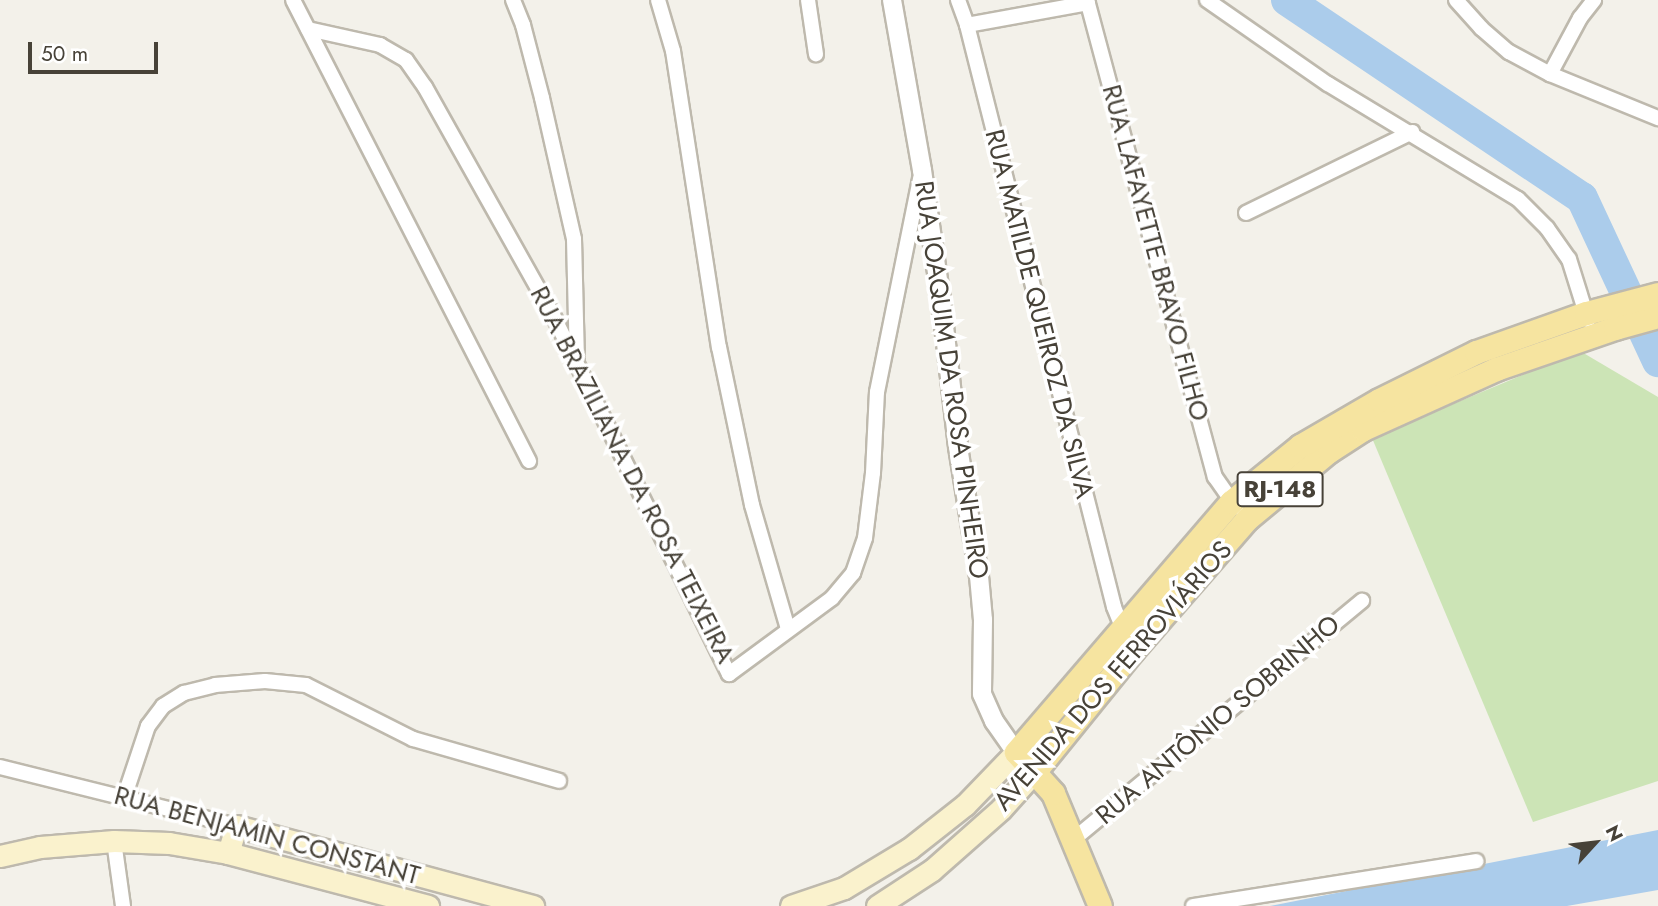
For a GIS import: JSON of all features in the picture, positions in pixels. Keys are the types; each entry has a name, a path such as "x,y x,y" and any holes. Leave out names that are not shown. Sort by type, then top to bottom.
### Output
{"main road":[{"path":"1602,316 1650,307"},
{"name":"RJ-148","path":"791,906 845,888 909,849 965,805 1016,752 1122,628 1300,446 1379,400 1476,352 1602,316"},
{"name":"AVENIDA DOS FERROVIÁRIOS","path":"877,906 932,870 1001,809 1133,650 1239,510 1284,485 1363,429 1496,369 1591,336 1602,316"},
{"path":"1016,752 1053,793 1100,906"},
{"path":"228,853 236,826"},
{"name":"RUA BENJAMIN CONSTANT","path":"236,826 533,906"},
{"path":"0,856 40,847 114,841 169,843 228,853 428,906"}],"street":[{"path":"293,0 529,461"},
{"path":"513,0 523,24 542,98 574,239 577,363"},
{"path":"658,0 673,51 699,233 751,505 788,629"},
{"path":"808,0 816,54"},
{"name":"RUA JOAQUIM DA ROSA PINHEIRO","path":"892,0 922,170 958,447 979,576 983,620 982,694 994,721 1016,752"},
{"name":"RUA MATILDE QUEIROZ DA SILVA","path":"957,0 967,24 979,81 1122,628 1133,650"},
{"path":"1206,0 1328,84 1412,132 1518,199 1547,228 1569,259 1602,316"},
{"path":"1456,0 1481,28 1509,52 1550,74 1658,118"},
{"path":"1550,74 1580,18 1594,0"},
{"path":"967,24 1088,2"},
{"name":"RUA LAFAYETTE BRAVO FILHO","path":"1088,2 1215,477 1239,510"},
{"name":"RUA BRAZILIANA DA ROSA TEIXEIRA","path":"307,29 380,45 406,60 425,87 554,315 729,674 832,598 853,573 865,538 873,473 877,392 922,170"},
{"path":"1246,213 1412,132"},
{"name":"RUA ANTÔNIO SOBRINHO","path":"1074,839 1362,601"},
{"path":"124,798 148,726 163,706 184,693 215,685 265,681 306,685 413,739 559,781"},
{"name":"RUA BENJAMIN CONSTANT","path":"0,767 236,826"},
{"path":"114,841 123,906"},
{"path":"1193,906 1476,861"}],"green space":[{"path":"1580,351 1658,397 1658,781 1533,822 1372,438"}],"water":[{"path":"1658,830 1658,890 1567,906 1270,906"}],"waterway":[{"path":"1287,0 1582,198 1658,361"}]}
